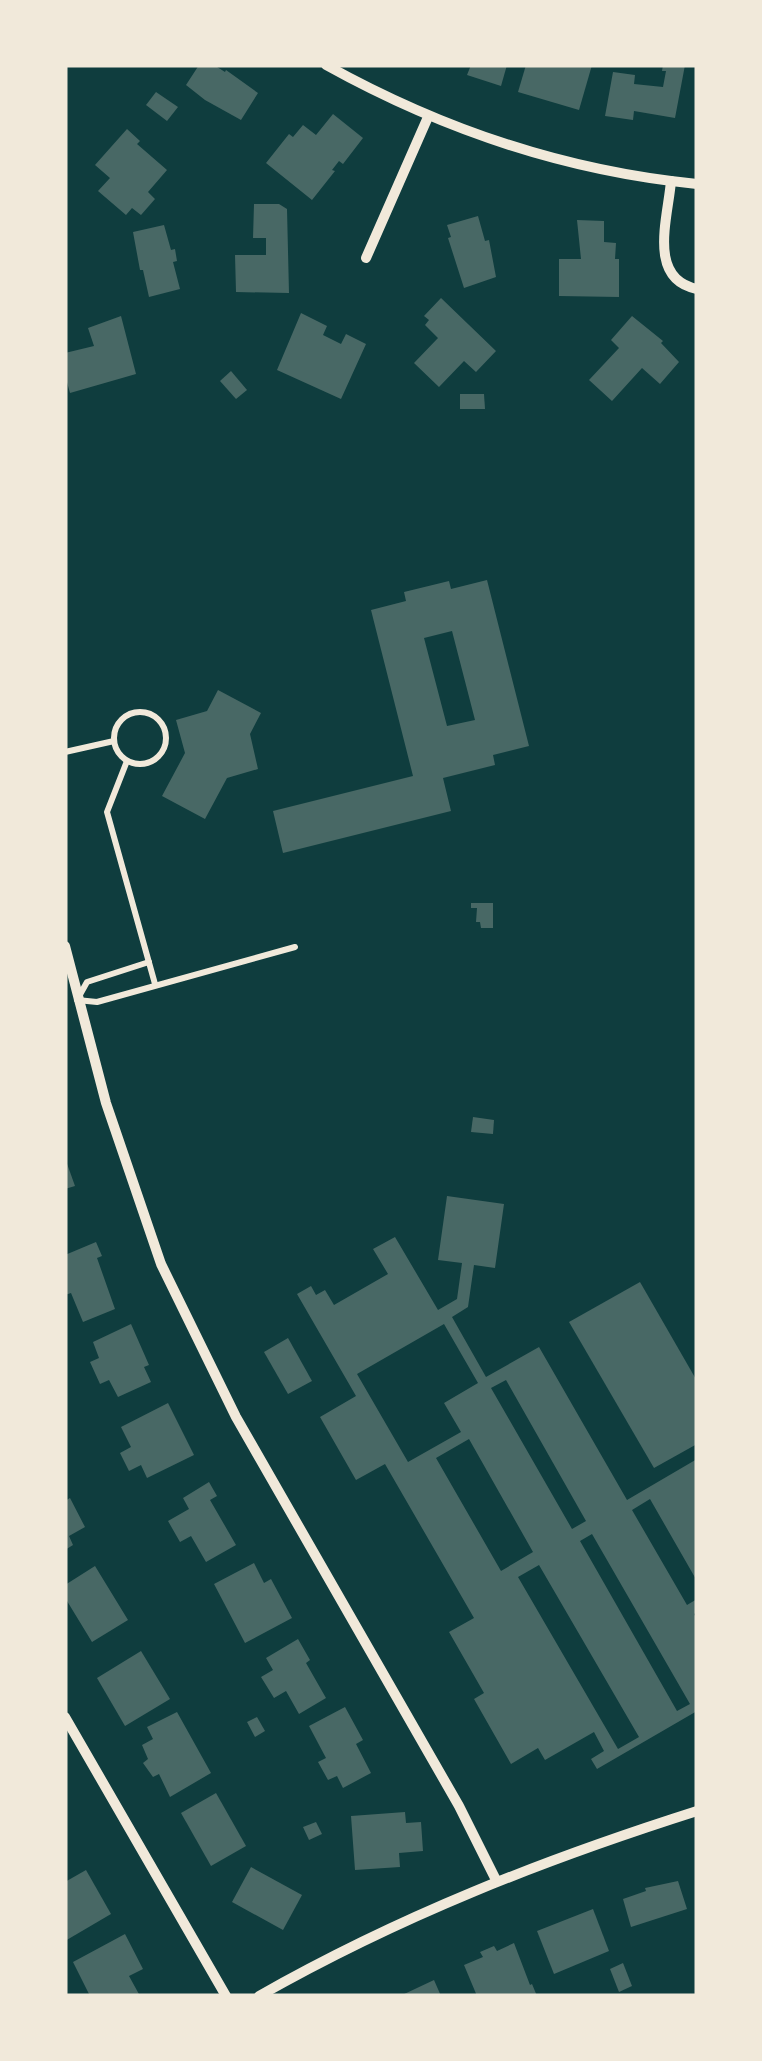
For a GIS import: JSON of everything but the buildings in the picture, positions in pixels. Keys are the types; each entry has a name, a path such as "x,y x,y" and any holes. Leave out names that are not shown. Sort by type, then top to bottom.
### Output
{"street":[{"path":"326,65 428,117 549,158 697,184"},
{"path":"366,258 428,117"},
{"path":"671,181 665,264 675,279 697,289"},
{"path":"65,946 76,1000 128,1175 184,1314 236,1417 458,1806 496,1880"},
{"path":"65,1006 76,1000"},
{"path":"65,1717 226,1996"},
{"path":"260,1996 373,1935 496,1880 697,1811"}],"lane":[{"path":"131,713 148,713 162,723 166,740 160,756 144,764 128,761 114,741 117,724 131,713"},
{"path":"65,752 114,741"},
{"path":"128,761 107,812 156,984"},
{"path":"149,962 87,982 76,1000 97,1002 296,947"}]}
